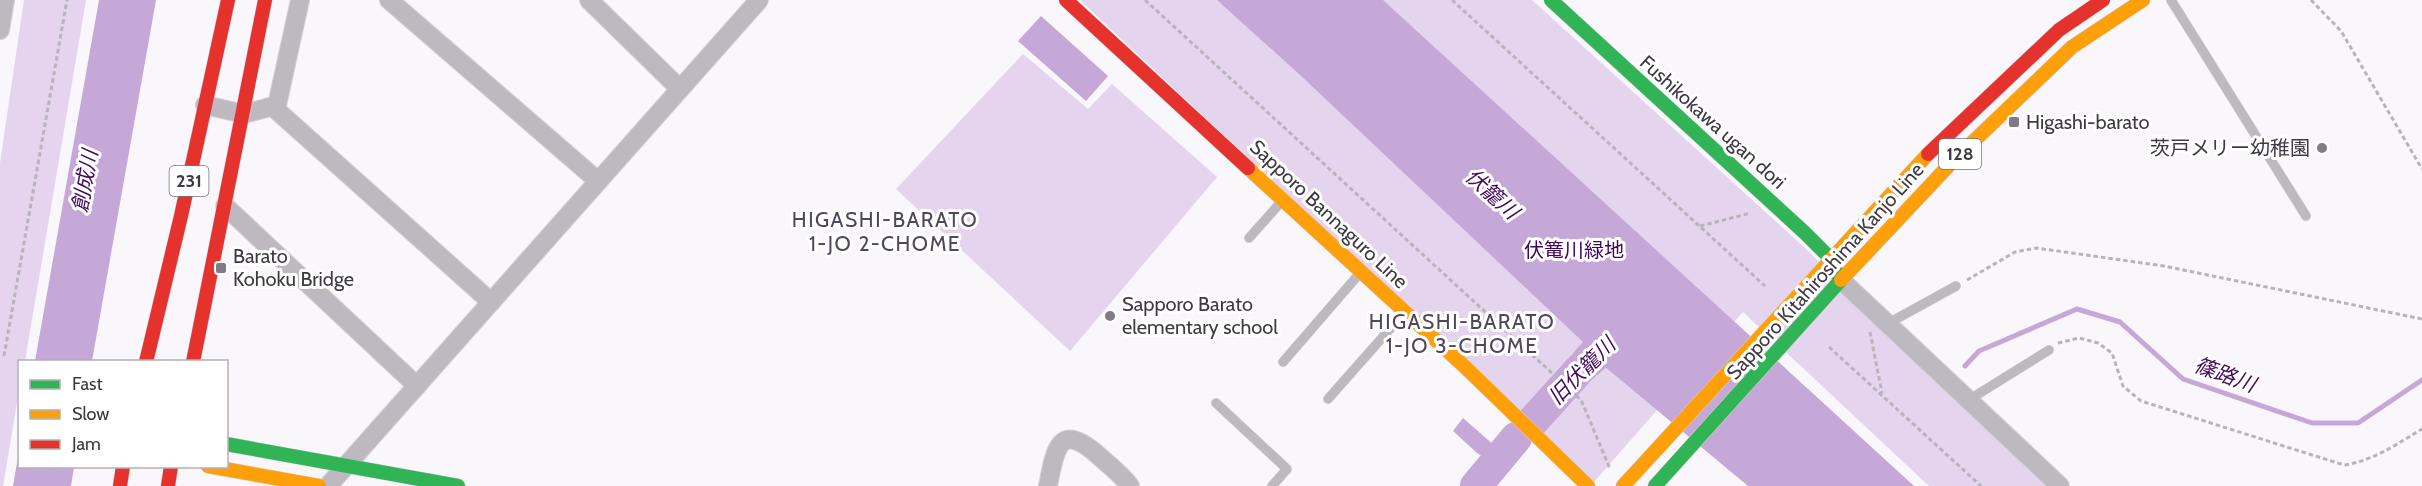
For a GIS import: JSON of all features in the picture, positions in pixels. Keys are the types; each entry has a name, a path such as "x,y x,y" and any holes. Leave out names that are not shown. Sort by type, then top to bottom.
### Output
{"main road":[{"name":"231","path":"146,360 228,0"},
{"name":"231","path":"193,360 265,0"},
{"name":"Sapporo Bannaguro Line","path":"1066,0 1405,311 1588,486"},
{"name":"Fushikokawa ugan dori","path":"1551,0 1831,259 1840,280"},
{"name":"Sapporo Kitahiroshima Kanjo Line","path":"1623,486 1937,144 2059,30 2103,0"},
{"name":"Sapporo Kitahiroshima Kanjo Line","path":"1655,486 1798,330 1840,280 1954,160 2072,47 2143,0"},
{"path":"228,444 458,486"},
{"path":"120,486 123,468"},
{"path":"168,486 171,468"},
{"path":"219,468 319,486"}],"street":[{"path":"0,30 5,0"},
{"path":"205,105 244,114 277,105 300,0"},
{"path":"389,0 598,181"},
{"path":"588,0 680,89"},
{"path":"328,486 759,0"},
{"path":"273,107 491,302"},
{"path":"225,206 417,386"},
{"path":"1840,280 1878,327 1968,401 2060,486"},
{"path":"1048,486 1056,448 1070,440 1085,444 1130,486"}],"lane":[{"path":"2171,0 2306,216"},
{"path":"1249,238 1284,199"},
{"path":"1284,362 1362,271"},
{"path":"1878,327 1956,286"},
{"path":"1328,399 1405,311"},
{"path":"1968,401 2049,350"},
{"path":"1216,403 1287,469 1272,486"}],"path":[{"path":"4,356 66,0"},
{"path":"1145,0 1577,396 1582,402 1611,471"},
{"path":"1452,0 1765,286"},
{"path":"2311,0 2341,31 2422,168"},
{"path":"1700,226 1758,210"},
{"path":"1956,286 2015,252 2036,249 2164,266 2422,319"},
{"path":"1878,327 1882,395"},
{"path":"2049,350 2060,342 2079,338 2098,343 2112,353 2123,386 2142,401 2344,465 2359,463 2389,450 2422,429"},
{"path":"1829,346 1981,486"}],"green space":[{"path":"24,0 86,0 25,360 18,360 18,397 3,486 0,486 0,163"},
{"name":"伏篭川緑地","path":"1080,0 1532,0 1806,249 2051,486 1929,486 1743,312 1593,483"},
{"path":"1023,54 1088,109 1112,84 1217,177 1070,351 896,189"}],"water":[{"name":"創成川","path":"99,0 156,0 92,360 35,360"},
{"name":"伏籠川","path":"1217,0 1383,0 1914,486 1748,486 1604,366 1596,375 1591,371 1587,376 1573,363 1577,358 1573,353 1583,342 1299,74"},
{"path":"1041,16 1108,76 1086,101 1018,41"},
{"path":"1551,388 1564,400 1539,425 1526,414"},
{"path":"1463,418 1496,447 1503,439 1516,450 1500,468 1477,453 1453,431"},
{"path":"18,457 18,468 74,468 71,486 13,486"},
{"path":"1476,470 1489,482 1485,486 1461,486"}],"waterway":[{"name":"篠路川","path":"1965,366 1979,351 2077,309 2120,322 2183,379 2312,423 2358,423 2422,380"},
{"name":"旧伏籠川","path":"1533,421 1580,369 1612,341"},
{"name":"旧伏籠川","path":"1476,486 1516,438"}],"traffic: fast":[{"path":"1551,0 1805,233 1831,259 1839,277"},
{"path":"1655,486 1841,280"},
{"path":"228,444 458,486"}],"traffic: slow":[{"path":"1841,280 1954,160 2072,47 2143,0"},
{"path":"1623,486 1928,154"},
{"path":"1248,168 1464,366 1588,486"},
{"path":"219,468 319,486"}],"traffic: jam":[{"path":"146,360 181,216 228,0"},
{"path":"193,360 265,0"},
{"path":"1066,0 1248,168"},
{"path":"1928,154 2059,30 2103,0"},
{"path":"120,486 123,468"},
{"path":"168,486 171,468"}],"place":[{"name":"Higashi-barato","path":"2014,122"},
{"name":"茨戸メリー幼稚園","path":"2322,148"},
{"name":"Barato Kohoku Bridge","path":"221,268"},
{"name":"Sapporo Barato elementary school","path":"1110,316"}],"district":[{"name":"HIGASHI-BARATO 1-JO 2-CHOME","path":"885,232"},
{"name":"HIGASHI-BARATO 1-JO 3-CHOME","path":"1462,334"}]}
